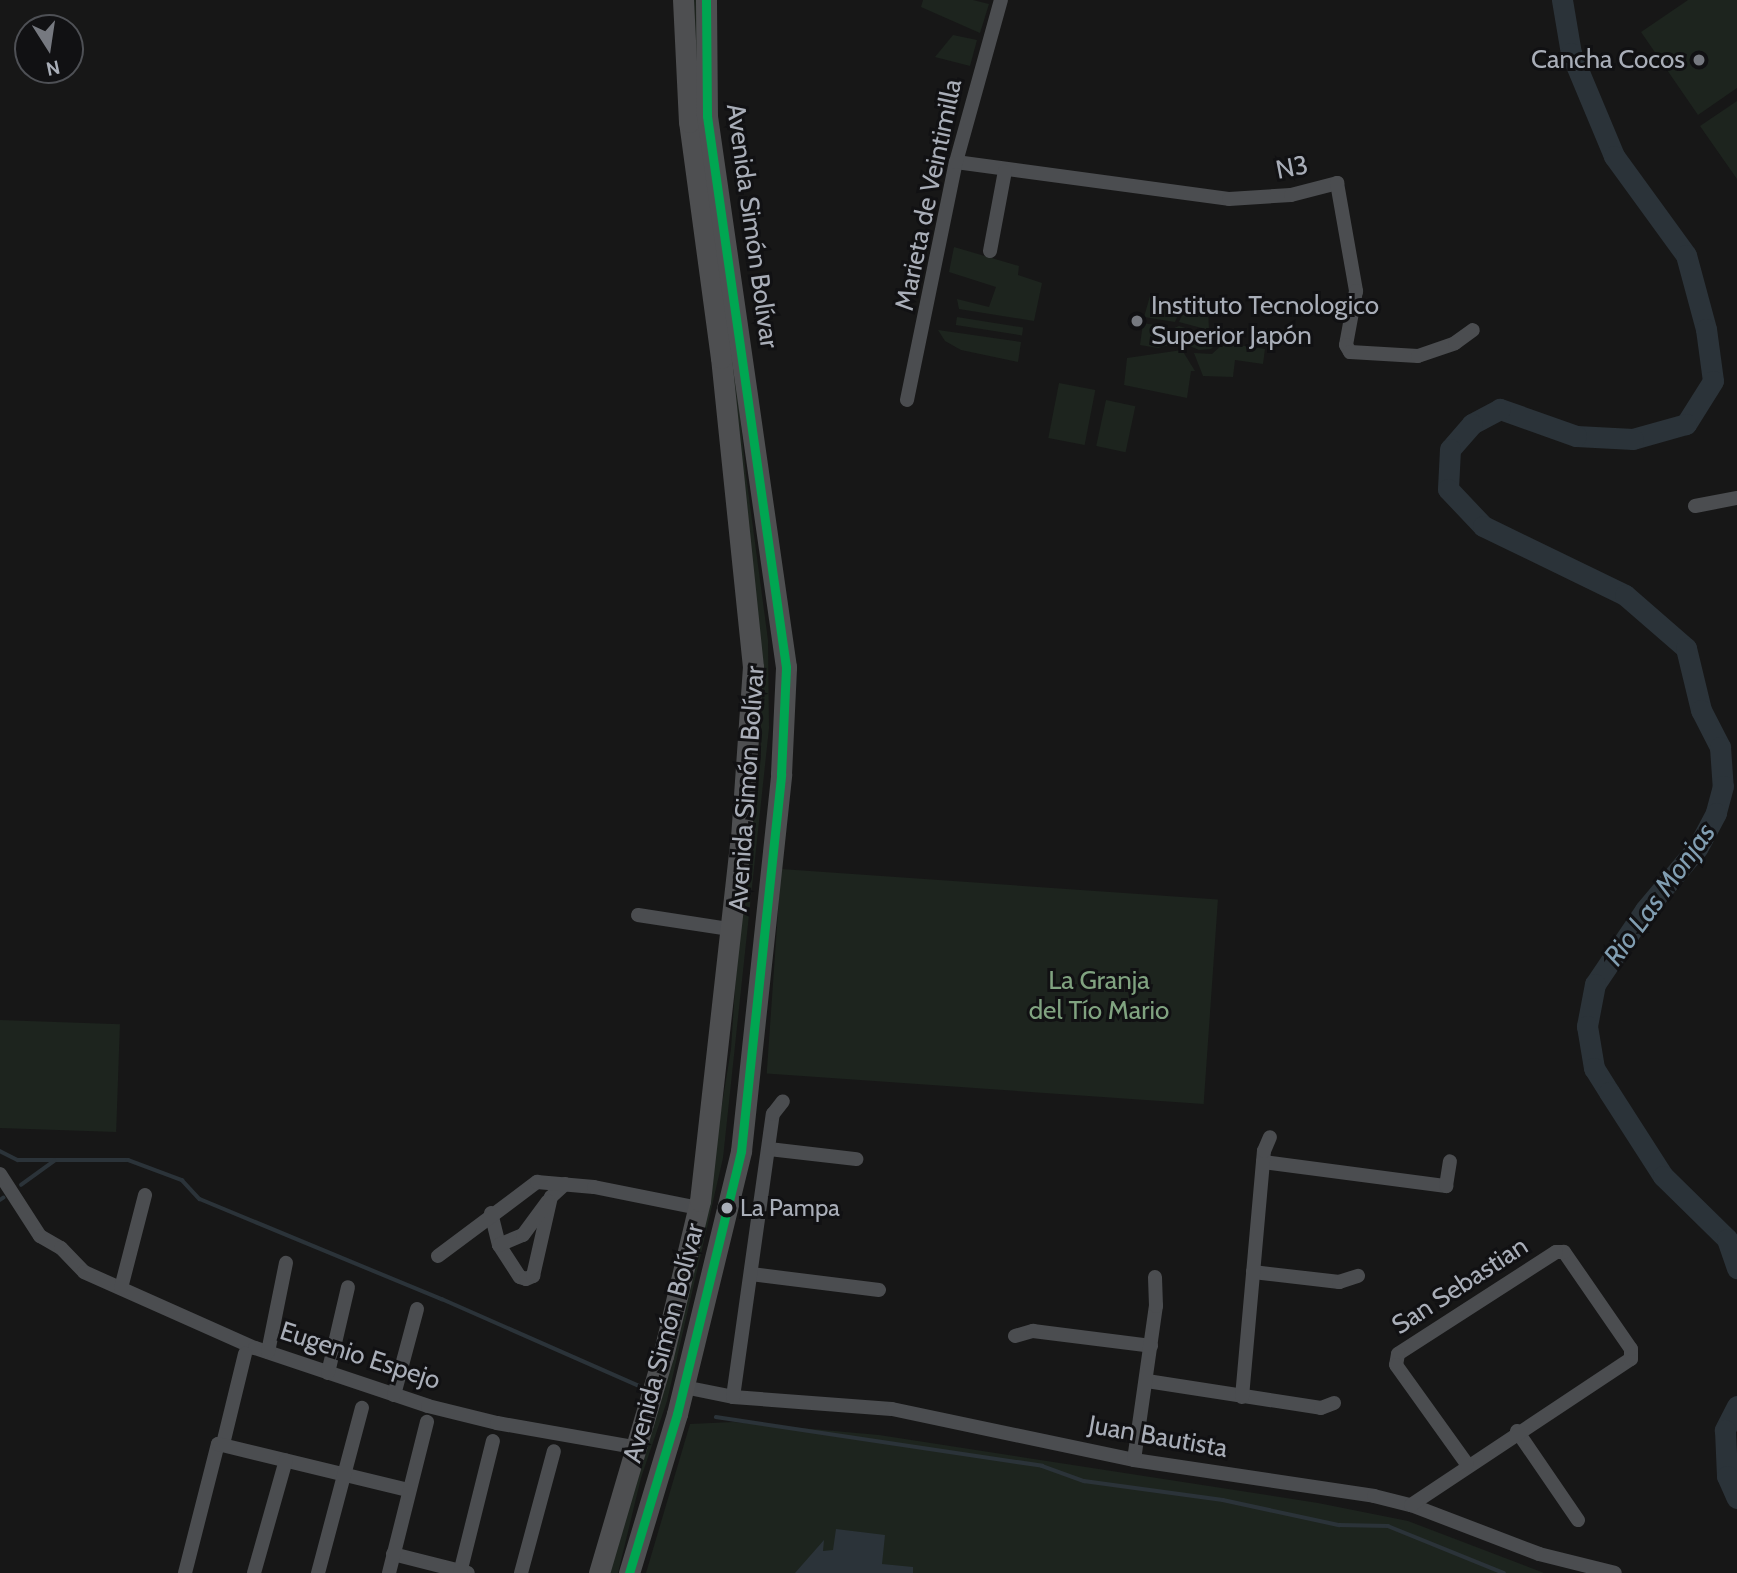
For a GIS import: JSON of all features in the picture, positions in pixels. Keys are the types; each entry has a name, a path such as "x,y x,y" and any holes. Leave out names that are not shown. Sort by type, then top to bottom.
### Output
{"highway":[{"name":"Avenida Simón Bolívar","path":"599,1573 633,1447 663,1356 698,1208 730,929 753,667 723,371 688,122 683,0"},
{"name":"Avenida Simón Bolívar","path":"629,1573 684,1387 741,1151 781,774 786,667 707,116 706,0"}],"street":[{"name":"Marieta de Veintimilla","path":"907,400 956,162 1000,0"},
{"name":"N3","path":"956,162 1005,171 1229,199 1290,195 1337,183 1356,291 1346,345 1350,352 1418,356 1455,343 1473,330"},
{"path":"990,251 1005,171"},
{"path":"1695,506 1737,498"},
{"path":"638,915 730,929"},
{"path":"733,1397 773,1114 783,1101"},
{"path":"1242,1398 1263,1162 1270,1137"},
{"path":"769,1149 856,1159"},
{"path":"1263,1162 1446,1186 1450,1161"},
{"name":"Eugenio Espejo","path":"0,1174 40,1236 61,1248 84,1272 268,1352 394,1395 497,1423 633,1447"},
{"path":"438,1256 491,1213 537,1182 565,1184 698,1208"},
{"path":"499,1245 523,1235 551,1197 565,1184"},
{"path":"121,1288 145,1195"},
{"path":"491,1213 499,1245 520,1277 533,1276 551,1197"},
{"name":"San Sebastian","path":"1411,1505 1467,1464 1631,1359 1631,1349 1564,1252 1556,1252 1398,1354 1396,1365 1467,1464"},
{"path":"268,1352 286,1264"},
{"path":"1253,1272 1339,1282 1358,1276"},
{"path":"751,1274 879,1290"},
{"path":"1134,1460 1151,1346 1154,1277"},
{"path":"328,1373 348,1287"},
{"path":"394,1395 417,1309"},
{"path":"1015,1336 1033,1331 1151,1346"},
{"path":"223,1444 245,1354"},
{"path":"1147,1381 1242,1398 1321,1408 1334,1403"},
{"name":"Juan Bautista","path":"684,1387 733,1397 892,1409 1134,1460 1411,1505 1539,1554 1615,1573"},
{"path":"318,1573 362,1408"},
{"path":"389,1573 427,1422"},
{"path":"1517,1431 1578,1520"},
{"path":"393,1554 464,1572 493,1441"},
{"path":"185,1573 215,1446 223,1444 408,1490"},
{"path":"521,1573 554,1451"},
{"path":"254,1573 286,1460"}],"green space":[{"path":"692,0 698,0 746,475 768,640 769,728 723,1158 667,1401 641,1478 618,1573 610,1573 707,1197 731,1049 738,943 761,757 761,641 711,250"},
{"path":"923,0 973,0 989,4 980,33 921,7"},
{"name":"Cancha Cocos","path":"1688,0 1737,0 1737,88 1698,115 1641,32"},
{"path":"953,35 977,40 970,66 935,57"},
{"path":"1737,101 1737,179 1700,126"},
{"path":"954,247 1019,266 1018,275 1042,283 1034,321 959,309 957,299 989,307 996,287 949,272"},
{"path":"1150,296 1183,304 1175,322 1144,317"},
{"path":"1187,304 1208,308 1209,330 1179,322"},
{"path":"957,317 1023,327 1022,335 956,325"},
{"path":"1143,323 1166,327 1180,342 1158,348 1140,345"},
{"path":"1179,326 1220,339 1211,349 1199,350 1185,344 1174,328"},
{"path":"938,330 1021,342 1018,362 961,350 945,341"},
{"path":"1224,343 1265,349 1263,364 1235,360 1233,377 1203,376 1194,353 1212,354"},
{"path":"1182,350 1195,371 1191,371 1187,398 1124,385 1127,358"},
{"path":"1059,383 1095,390 1085,445 1048,438"},
{"path":"1106,400 1135,406 1126,452 1096,446"},
{"name":"La Granja del Tío Mario","path":"781,869 1218,900 1204,1104 767,1074"},
{"path":"0,1020 120,1024 116,1132 0,1128"},
{"path":"733,1422 879,1435 1318,1503 1408,1521 1544,1573 646,1573 690,1424"}],"shaded area":[{"path":"836,1529 885,1535 882,1564 913,1567 913,1573 795,1573 824,1540 823,1551 833,1550"}],"waterway":[{"name":"Rio Las Monjas","path":"1562,0 1571,53 1614,156 1686,255 1706,329 1713,381 1686,424 1633,439 1576,436 1500,409 1472,424 1450,449 1448,489 1483,526 1625,595 1686,648 1701,710 1720,747 1723,786 1716,813 1697,848 1645,910 1595,984 1587,1026 1594,1068 1663,1176 1727,1239 1737,1268"},
{"path":"0,1151 18,1160 128,1160 182,1180 200,1199 442,1299 639,1386"},
{"path":"21,1185 54,1161"},
{"name":"Rio Las Monjas","path":"1737,1406 1725,1430 1727,1476 1737,1498"},
{"path":"716,1417 1042,1466 1084,1481 1223,1500 1339,1525 1388,1526 1504,1573"}],"transit line":[{"path":"629,1573 677,1414 741,1151 781,774 786,667 707,116 706,0"}],"place":[{"name":"Cancha Cocos","path":"1699,60"},
{"name":"Instituto Tecnologico Superior Japón","path":"1137,321"},
{"name":"La Pampa","path":"727,1208"}]}
